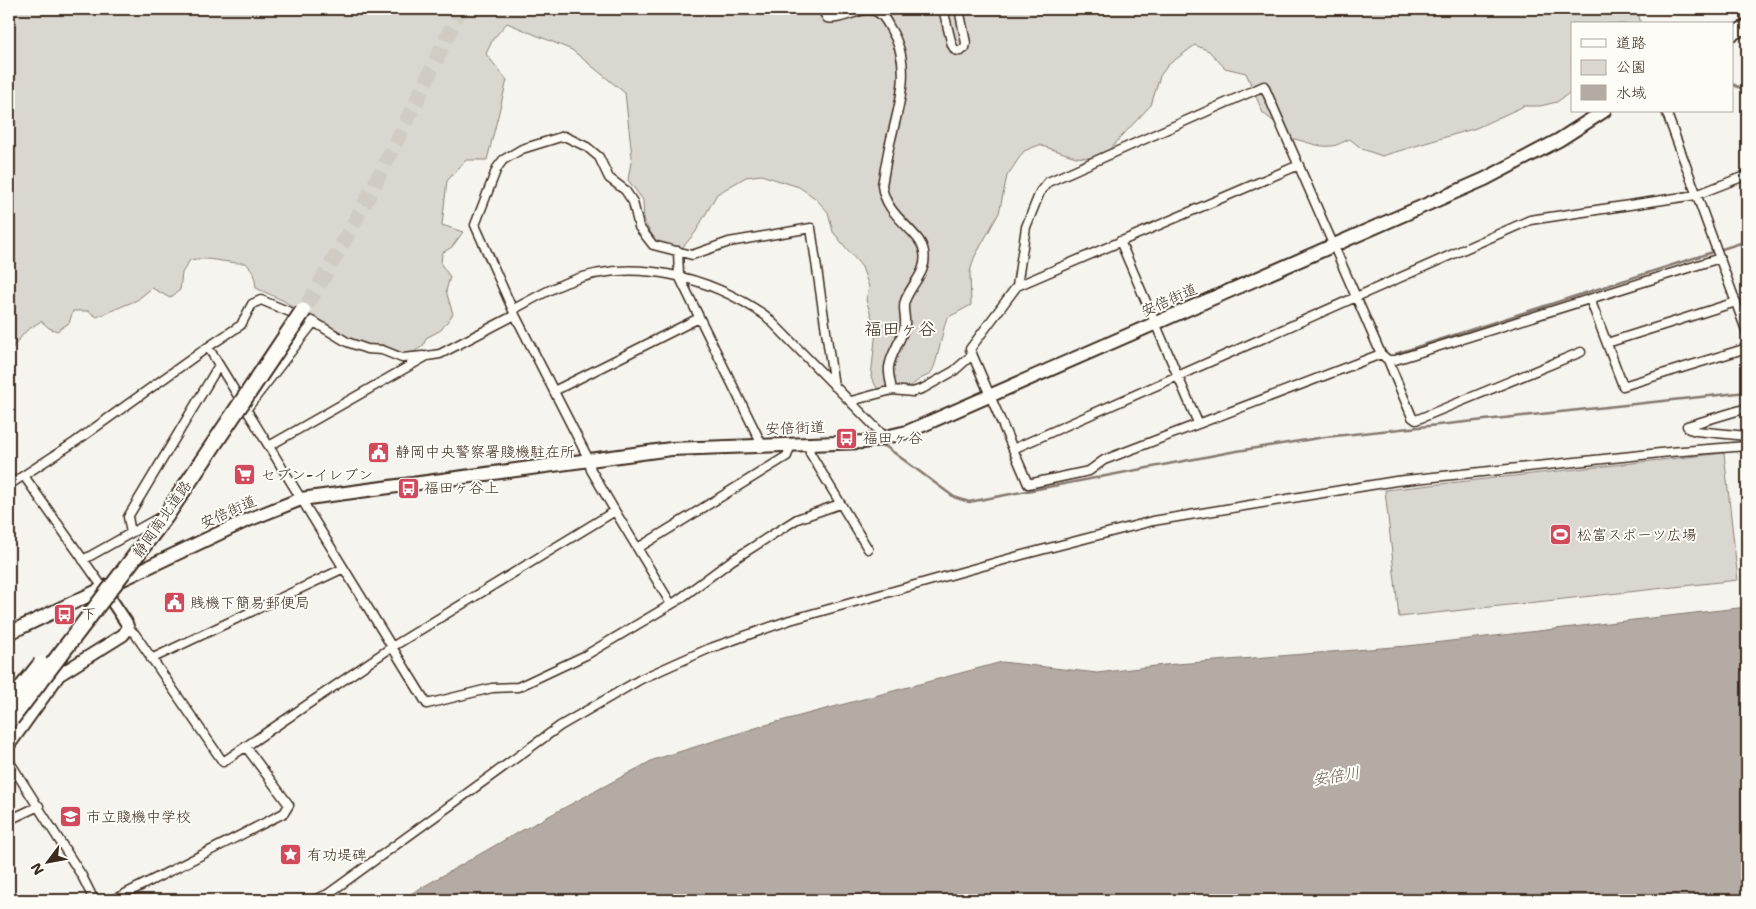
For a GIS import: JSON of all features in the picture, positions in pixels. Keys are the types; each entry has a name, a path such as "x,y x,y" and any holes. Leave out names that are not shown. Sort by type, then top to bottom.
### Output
{"highway":[{"name":"静岡南北道路","path":"9,704 119,570 161,514 301,310 165,517 12,719"}],"main road":[{"path":"1734,33 1747,26"},
{"name":"安倍街道","path":"9,634 244,522 301,499 588,458 671,449 864,442 933,422 1485,180 1559,140 1602,112"}],"street":[{"path":"825,9 824,13 827,18 833,19 868,10 876,12 884,17 895,35 900,52 904,86 882,185 883,196 900,222 916,236 924,250 924,261 919,278 904,302 906,323 888,368 892,390"},
{"path":"943,9 952,45 955,50 960,51 965,48 966,42 959,9"},
{"path":"1382,354 1104,460 1089,472 1028,484 970,349 1017,286 1026,227 1040,192 1048,182 1264,86 1355,298 1382,354 1388,360 1412,417 1416,420 1581,352"},
{"path":"1666,112 1747,333"},
{"path":"672,604 591,470 588,458 514,312 475,226 497,168 503,160 522,149 564,136 587,147 599,157 609,178 626,190 633,202 639,227 653,245 692,255 729,242 811,228 834,386"},
{"path":"1017,286 1299,164"},
{"path":"1014,449 1530,220 1696,194 1747,175"},
{"path":"1120,241 1176,376 1198,423"},
{"path":"678,251 679,276 762,446"},
{"path":"1388,360 1395,360 1720,258"},
{"path":"9,485 241,325 252,304 261,300 314,322 347,342 367,349 382,350 402,358 428,356 440,354 566,283 594,274 645,272 679,276 726,293 766,316 885,437"},
{"path":"1590,299 1623,386 1747,348"},
{"path":"1607,343 1736,302"},
{"path":"554,391 700,318"},
{"path":"83,560 178,504 246,409 314,322"},
{"path":"208,347 342,569 427,704 492,688 518,687 586,654 672,604 731,561 797,519 840,504"},
{"path":"851,401 892,390 913,392 924,388 954,372 972,355"},
{"path":"269,446 428,356"},
{"path":"131,533 128,517 219,365"},
{"path":"1747,408 1691,423 1687,426 1689,430 1747,436"},
{"path":"638,548 787,456 791,444"},
{"path":"809,444 810,454 868,549"},
{"path":"314,900 328,894 560,726 641,679 708,649 790,620 1022,555 1153,521 1396,481 1670,452 1747,446"},
{"path":"24,476 104,589 128,628 135,634 224,762 392,647 615,511"},
{"path":"151,659 342,569"},
{"path":"9,745 59,675 123,635 128,628"},
{"path":"113,900 284,813 288,805 246,747"},
{"path":"9,761 39,806 94,900"},
{"path":"9,820 39,806"}],"green space":[{"path":"9,9 1637,9 1640,22 1571,22 1571,92 1557,102 1540,106 1524,106 1476,128 1382,156 1362,149 1350,139 1336,145 1326,146 1288,138 1278,125 1263,113 1246,73 1225,68 1209,51 1195,45 1168,65 1160,76 1151,105 1108,151 1091,158 1076,157 1039,145 1024,151 1007,176 999,213 974,258 970,272 971,305 947,318 935,364 930,374 919,379 904,391 889,396 878,390 871,377 876,330 866,300 869,287 862,267 833,232 828,212 815,198 799,187 761,175 746,177 717,194 695,233 681,249 656,241 644,222 643,200 628,180 632,156 625,93 572,50 507,23 493,39 486,54 507,80 487,160 466,160 447,181 442,225 463,232 452,247 442,253 441,264 450,277 446,291 453,314 441,330 426,338 423,346 409,355 383,345 367,345 349,339 306,317 284,301 256,288 254,273 246,263 197,259 190,260 182,273 180,290 170,298 152,288 137,300 97,317 88,311 73,311 69,323 57,331 49,328 41,321 26,331 9,352"},
{"name":"松富スポーツ広場","path":"1724,453 1738,580 1399,617 1385,490"}],"water":[{"name":"安倍川","path":"1747,607 1747,900 400,900 508,838 653,760 762,726 1002,662 1097,673 1164,665 1407,646"}],"waterway":[{"path":"1734,85 1747,91"},
{"path":"1395,354 1747,241"},
{"path":"867,447 885,446 954,497 969,502 1231,452 1325,437 1747,392"}],"tunnel":[{"path":"307,305 388,159 460,9"}],"place":[{"name":"福田ヶ谷","path":"847,438"},
{"name":"静岡中央警察署賤機駐在所","path":"379,452"},
{"name":"セブン-イレブン","path":"245,475"},
{"name":"福田ヶ谷上","path":"408,488"},
{"name":"松富スポーツ広場","path":"1561,535"},
{"name":"賎機下簡易郵便局","path":"174,603"},
{"name":"下","path":"65,614"},
{"name":"市立賤機中学校","path":"70,817"},
{"name":"有功堤碑","path":"291,855"}],"district":[{"name":"福田ヶ谷","path":"900,329"}]}
